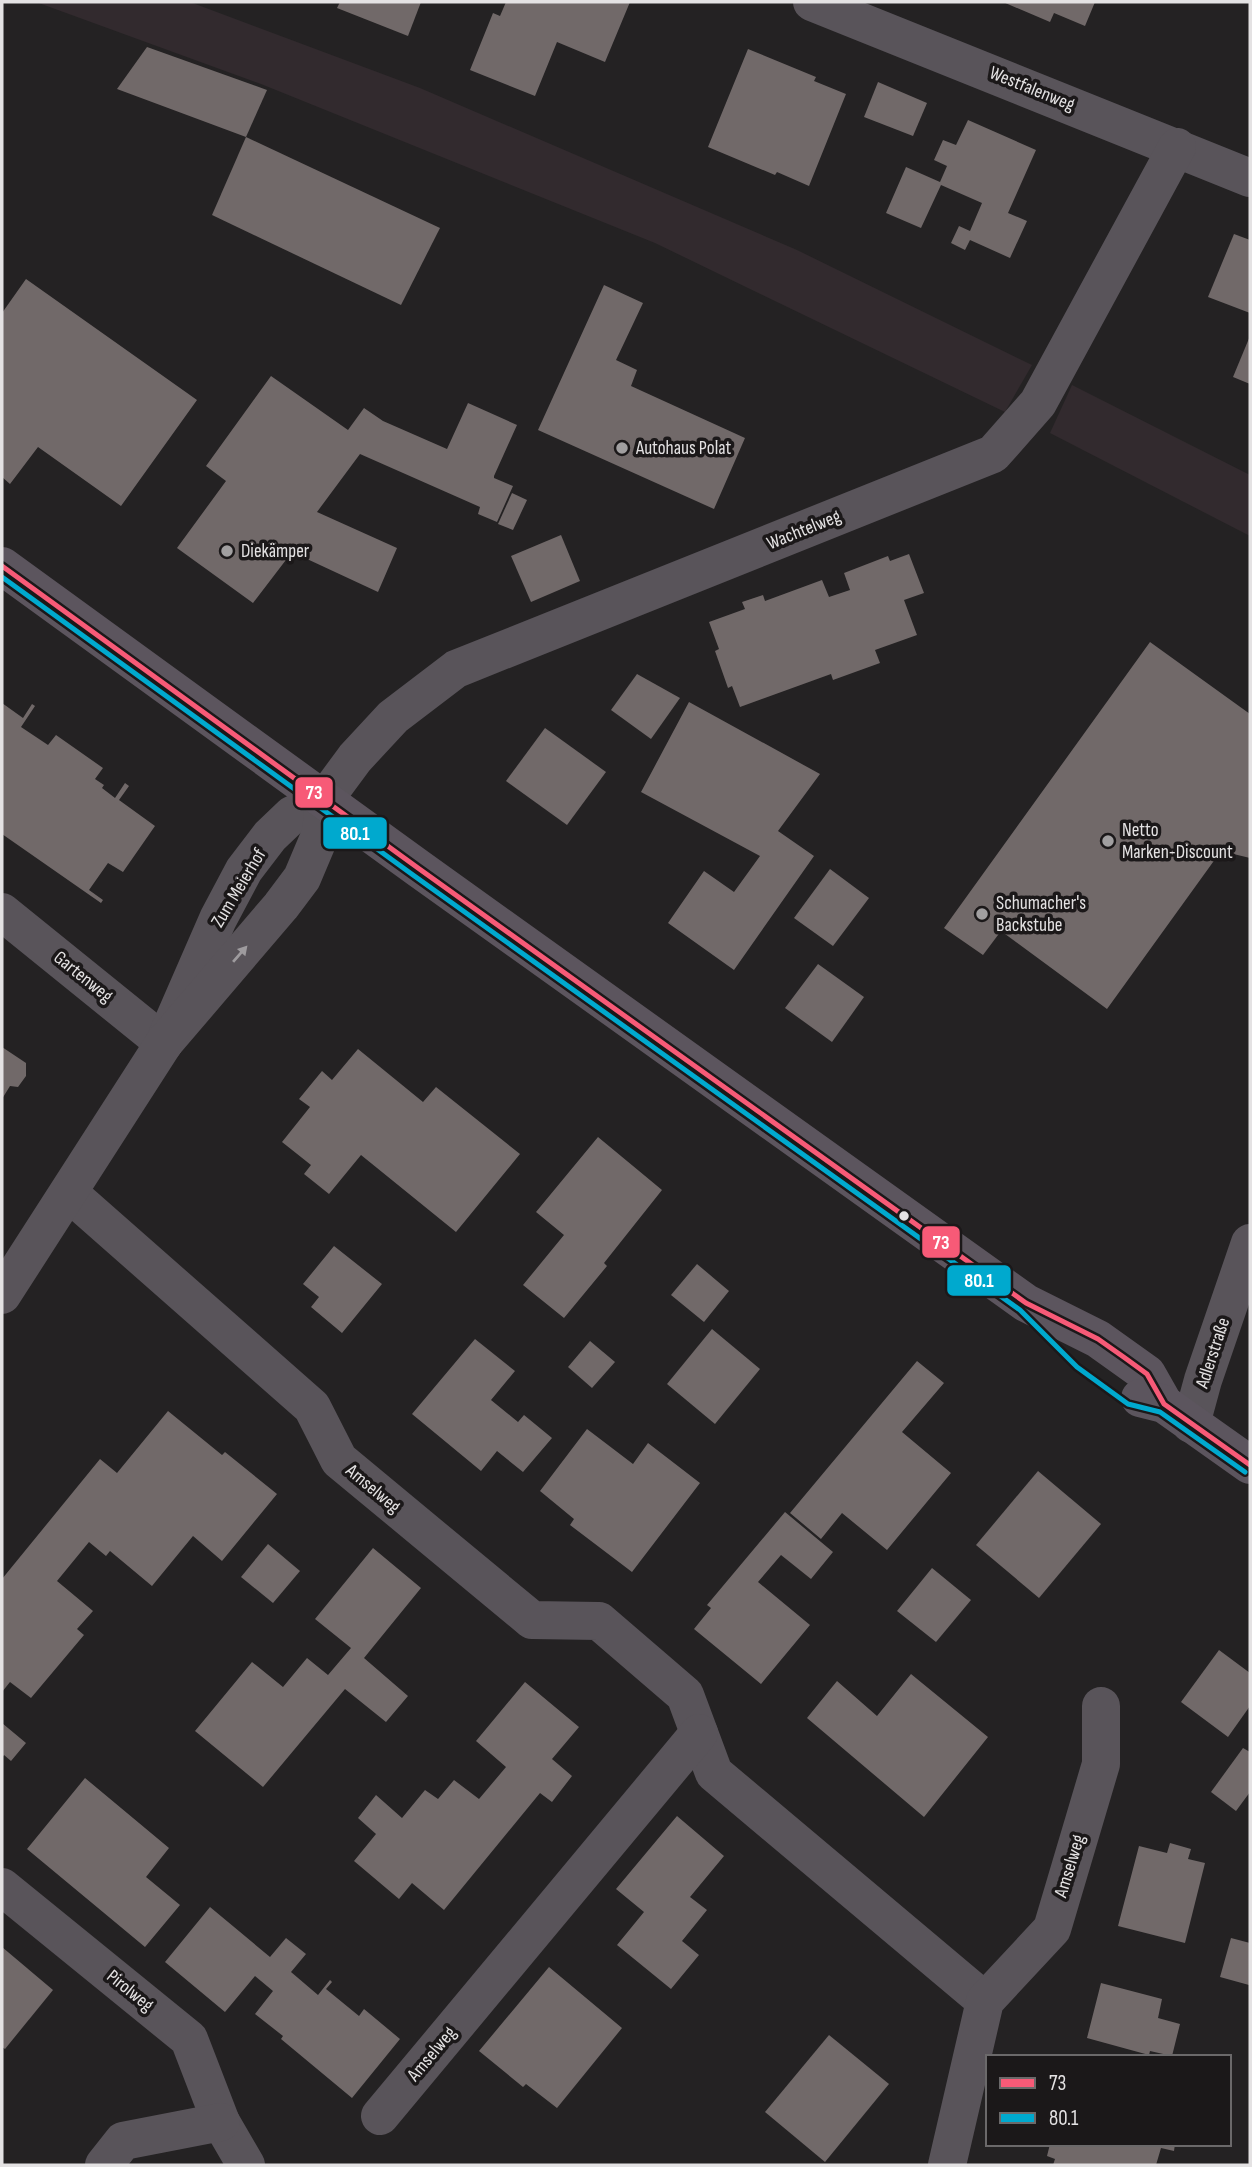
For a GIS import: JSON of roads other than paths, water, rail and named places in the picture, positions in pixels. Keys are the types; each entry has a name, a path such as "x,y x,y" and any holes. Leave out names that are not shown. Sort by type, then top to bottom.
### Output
{"main road":[{"path":"2,566 1026,1303 1082,1360 1132,1396 1178,1414 1250,1465"}],"street":[{"name":"Westfalenweg","path":"812,2 1250,178"},
{"name":"Wachtelweg","path":"324,800 355,758 393,717 456,669 993,454 1038,402 1177,147"},
{"name":"Zum Meierhof","path":"164,1044 218,919 244,870 270,836 292,815 324,800"},
{"name":"Zum Meierhof","path":"2,1295 164,1044 302,878 321,833 324,800"},
{"name":"Gartenweg","path":"2,912 164,1044"},
{"name":"Amselweg","path":"69,1193 312,1407 339,1460 532,1620 599,1621 685,1695 713,1773 985,2001"},
{"name":"Adlerstraße","path":"1178,1414 1203,1380 1250,1243"},
{"name":"Amselweg","path":"947,2165 985,2001 1052,1929 1101,1764 1101,1706"},
{"name":"Amselweg","path":"380,2116 699,1733"},
{"name":"Pirolweg","path":"2,1887 189,2039 221,2122 246,2165"},
{"path":"104,2165 123,2141 221,2122"}],"place":[{"name":"Autohaus Polat","path":"622,448"},
{"name":"Diekämper","path":"227,551"},
{"name":"Netto Marken-Discount","path":"1108,841"},
{"name":"Schumacher's Backstube","path":"982,914"}]}
